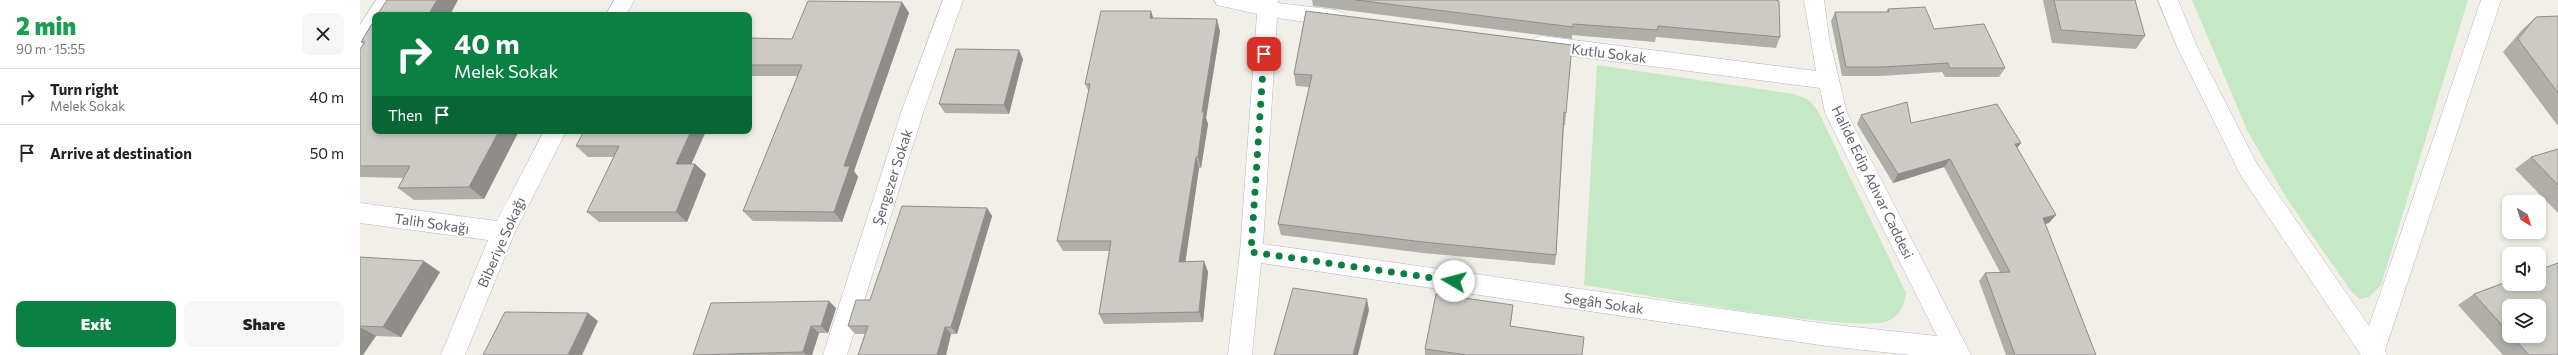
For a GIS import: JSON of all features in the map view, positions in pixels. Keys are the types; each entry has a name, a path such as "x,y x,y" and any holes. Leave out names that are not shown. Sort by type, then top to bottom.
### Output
{"street":[{"path":"379,12 386,0"},
{"path":"618,12 624,0"},
{"name":"Şengezer Sokak","path":"835,355 913,110 953,0"},
{"path":"1224,0 1267,4 1354,20"},
{"name":"Halide Edip Adıvar Caddesi","path":"1814,0 1819,38 1836,113 1958,352"},
{"path":"2168,0 2188,49 2249,170 2374,353"},
{"path":"2374,353 2491,0"},
{"path":"1240,355 1251,252 1267,4"},
{"path":"360,41 372,23"},
{"name":"Kutlu Sokak","path":"1520,41 1829,81"},
{"name":"Biberiye Sokağı","path":"453,355 503,232 553,134"},
{"name":"Talih Sokağı","path":"360,213 503,232"},
{"name":"Segâh Sokak","path":"1251,252 1827,335 1958,352"}],"green space":[{"path":"2192,0 2468,0 2381,285 2369,297 2360,299 2351,291 2287,199 2248,132"},
{"path":"1597,65 1794,94 1809,100 1818,111 1906,293 1903,305 1897,315 1890,320 1871,323 1793,318 1584,285"}],"building":[{"path":"387,0 437,0 430,12 379,12"},
{"path":"1356,0 1776,0 1779,1 1780,37 1658,26 1657,30 1573,24 1573,27"},
{"path":"2054,0 2135,0 2145,36 2061,30"},
{"path":"808,1 902,2 844,166 850,166 834,212 743,211 802,65 752,65 752,38 792,39"},
{"path":"1925,7 1934,29 1984,24 2005,68 1950,68 1948,63 1884,67 1846,67 1835,12 1889,12 1888,9"},
{"path":"1101,11 1151,11 1150,18 1217,19 1202,112 1204,112 1198,157 1196,157 1179,262 1204,261 1199,312 1099,314 1111,241 1057,241 1090,84 1085,84"},
{"path":"1306,11 1572,45 1566,113 1564,112 1556,255 1423,242 1278,224 1312,75 1294,74"},
{"path":"2558,16 2558,93 2518,39 2536,17"},
{"path":"372,24 372,134 497,134 469,187 398,188 410,166 360,166 360,49 365,42 361,42"},
{"path":"956,49 1019,50 1004,105 939,104"},
{"path":"1907,102 1911,123 1997,104 2021,143 2015,144 2056,215 2043,218 2096,355 2015,355 1985,273 2010,272 1950,159 1898,174 1861,115"},
{"path":"582,134 690,134 676,164 695,164 676,212 587,212 619,146 576,146"},
{"path":"2558,149 2558,185 2531,157"},
{"path":"902,206 987,208 951,327 945,327 937,355 858,355 868,326 848,326 856,300 870,300"},
{"path":"360,257 424,261 383,327 360,326"},
{"path":"2558,263 2558,355 2529,355 2518,343 2546,343 2546,299 2502,299 2502,325 2474,294 2502,284 2502,291 2546,291 2546,267"},
{"path":"1293,288 1367,299 1353,355 1274,355"},
{"path":"1436,294 1513,305 1510,326 1584,337 1582,355 1467,355 1425,349"},
{"path":"829,301 821,326 811,326 803,352 693,355 711,303"},
{"path":"505,312 588,313 568,355 483,355"}],"route":[{"path":"1264,54 1251,252 1454,281"}]}
